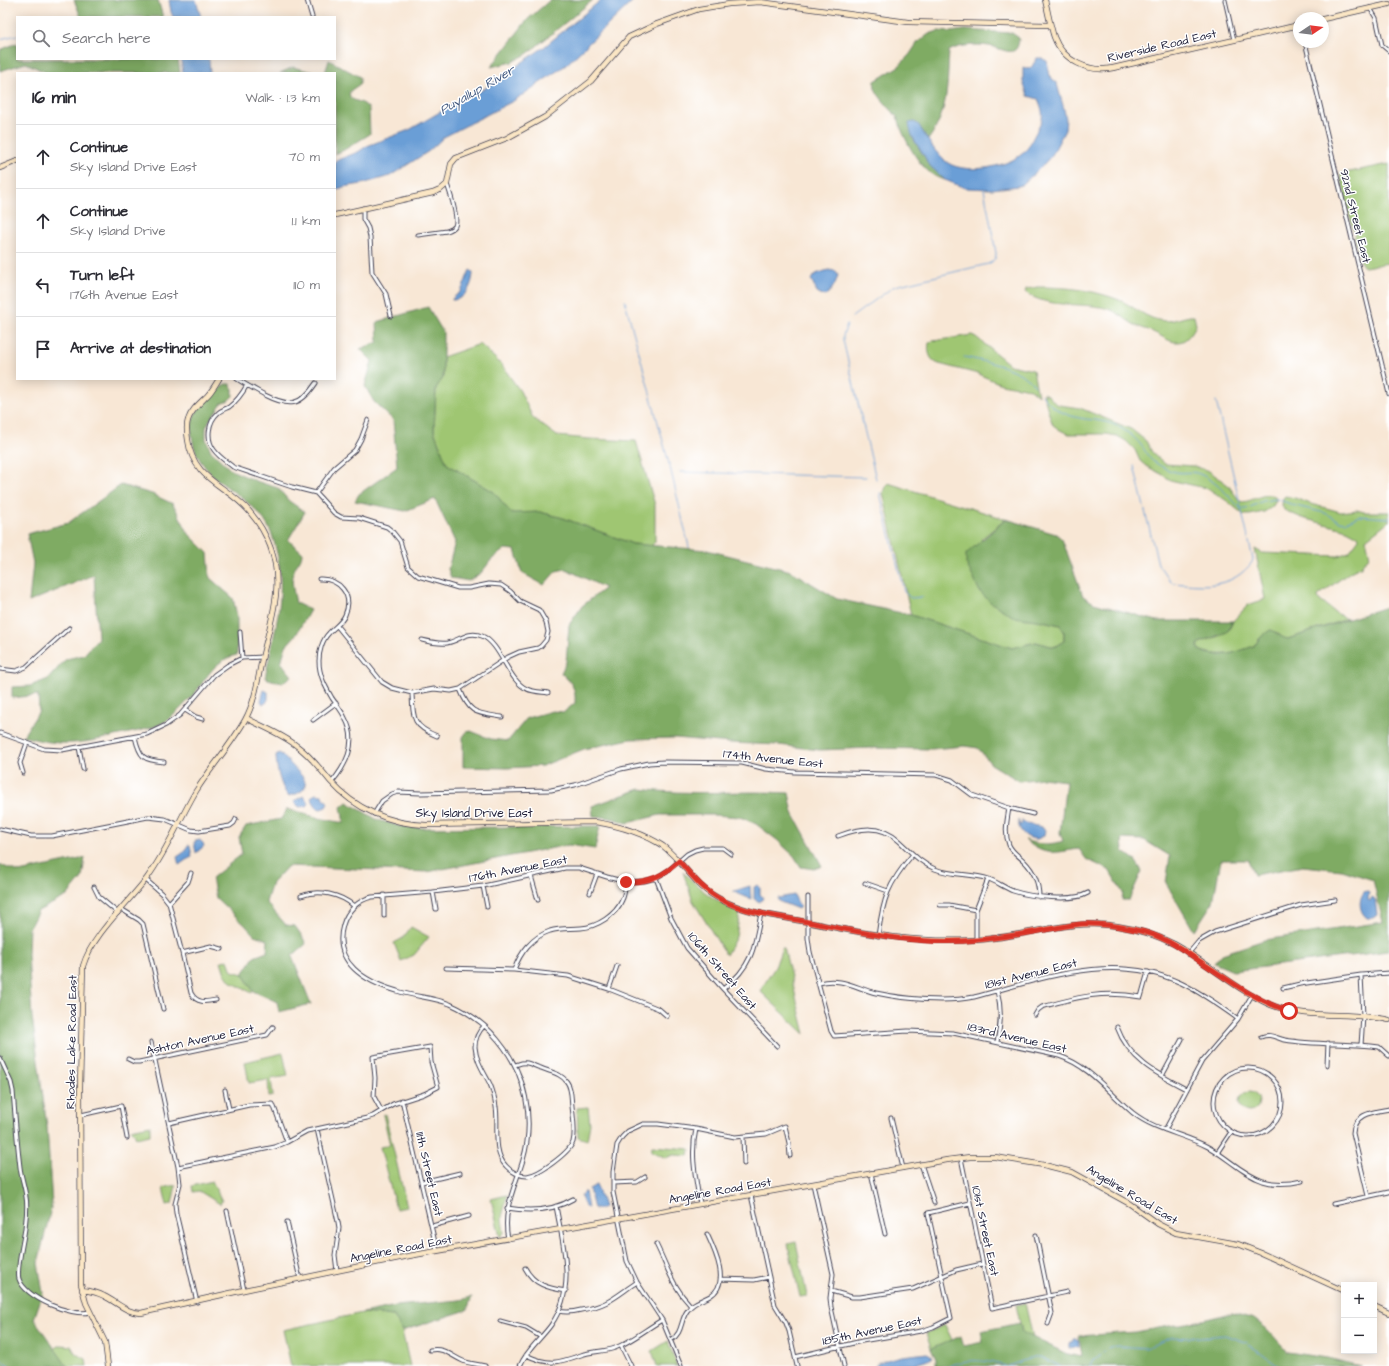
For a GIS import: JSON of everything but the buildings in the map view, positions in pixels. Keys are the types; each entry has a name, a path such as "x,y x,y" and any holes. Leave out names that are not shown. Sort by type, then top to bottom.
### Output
{"street":[{"path":"307,0 312,16"},
{"name":"Riverside Road East","path":"1045,0 1050,25 1062,51 1071,59 1084,66 1099,69 1118,67 1293,26"},
{"path":"1225,0 1234,40"},
{"path":"418,236 451,230 455,225 455,213 447,184 451,164 456,158 507,138 544,117 591,81 629,37 657,24 700,9 729,4 760,2 908,22 1050,25"},
{"path":"1329,18 1389,4"},
{"path":"1370,8 1376,18 1382,45 1389,51"},
{"name":"92nd Street East","path":"1306,48 1389,394"},
{"path":"0,168 16,162"},
{"path":"336,215 433,192 440,190 447,184"},
{"path":"363,208 363,219 369,232 372,272 386,294 391,316"},
{"name":"Rhodes Lake Road East","path":"108,1366 105,1342 90,1312 82,1290 80,1237 83,966 90,949 119,911 146,880 163,854 203,781 246,718 255,696 276,594 275,561 270,545 262,528 249,510 208,478 198,468 192,458 188,443 187,428 189,417 193,410 208,395 218,380"},
{"path":"238,380 279,402 286,403 298,401 304,398 316,384"},
{"path":"247,386 236,401 219,412 211,424 209,437 210,444 214,451 233,467 292,488 316,493 334,513 341,517 359,518 387,527 400,541 408,567 418,576 458,588 470,588 489,584 501,585 510,591 520,601 539,610 548,628 544,644 538,648 514,654 460,689 451,691 428,689 412,693 392,688 382,682 337,626"},
{"path":"316,493 334,468 355,450 368,420"},
{"path":"319,579 326,579 336,582 342,588 346,596 347,611 342,620 329,633 319,654 323,682 348,724 350,734 351,744 347,761 341,772 332,782"},
{"path":"0,668 16,671 26,667 70,628"},
{"path":"240,632 242,658"},
{"path":"422,640 434,643 445,643 464,636 479,635 484,637 491,643 522,686 531,691 548,693"},
{"path":"0,733 52,750 62,750 135,737 155,731 166,725 185,710 214,675 228,665 242,658 263,656"},
{"path":"460,689 466,703 474,710 481,714 502,717"},
{"path":"412,693 412,711 415,720 422,729 437,736"},
{"path":"313,720 336,703"},
{"path":"185,710 196,717 203,719"},
{"name":"Sky Island Drive East","path":"246,718 289,740 297,746 312,759 348,798 374,814 392,820 415,824 595,822 617,826 639,833 663,847 711,894 736,907 878,936 923,941 976,940 1079,924 1103,924 1139,930 1159,937 1175,945 1252,995"},
{"path":"135,737 139,751 143,758 147,760 164,762"},
{"path":"23,773 20,763 27,743"},
{"path":"79,747 84,769"},
{"name":"174th Avenue East","path":"374,814 382,801 398,792 421,793 551,790 575,785 620,769 649,763 664,762 742,762 766,769 795,772 936,775 952,780 972,795 1009,808"},
{"path":"1033,814 1009,808 1006,831 1010,845 1014,852 1031,868 1038,882 1039,897"},
{"path":"0,829 31,836 52,836 148,817 165,819 191,830 199,831 230,826 236,819"},
{"path":"838,836 860,829 870,828 880,830 897,839 913,854 934,868 952,874 988,879 1012,890 1039,897 1079,897 1088,893"},
{"name":"176th Avenue East","path":"354,906 368,898 384,895 433,892 483,886 553,870 571,868 591,871 626,882 644,881 656,878 695,850 703,848 723,848 731,854"},
{"path":"878,936 883,906 888,891 899,871 913,854"},
{"path":"169,903 188,882 191,872"},
{"path":"590,893 597,874"},
{"path":"531,876 538,900"},
{"name":"106th Street East","path":"656,878 671,918 687,948 723,990 777,1046"},
{"path":"976,940 976,910 988,879"},
{"path":"146,880 162,894 169,903 182,953 190,993 201,1002 216,1000"},
{"path":"514,970 525,949 530,943 542,935 558,930 588,927 608,918 623,900 626,882"},
{"path":"865,883 888,891"},
{"path":"483,886 487,907"},
{"path":"94,887 98,897 119,911 139,920 143,924 163,1009"},
{"path":"433,892 436,909"},
{"path":"301,896 314,893 335,895 354,906 344,922 341,932 341,944 347,960 358,973 372,981 398,992 426,996 451,1004 465,1012 484,1026 498,1040 515,1065 526,1099 528,1119 527,1140 507,1208 506,1220 508,1239"},
{"path":"384,895 384,916"},
{"path":"808,897 808,938 810,952 819,983"},
{"path":"1188,954 1199,941 1215,932 1301,905 1335,900"},
{"path":"940,905 949,905 976,910"},
{"path":"723,990 742,972 755,948 761,913"},
{"path":"182,953 211,946 222,949"},
{"path":"610,989 617,966"},
{"path":"446,968 514,970 568,976 610,989 659,1009 667,1016"},
{"name":"181st Avenue East","path":"819,983 841,982 883,995 929,1000 967,999 1088,969 1113,968 1148,972 1168,978 1192,988 1238,1018"},
{"path":"1035,1015 1042,1007 1084,996 1109,994 1141,997 1148,972"},
{"path":"1283,988 1361,975 1389,973"},
{"path":"1361,975 1363,1016 1361,1045"},
{"name":"183rd Avenue East","path":"819,983 830,1031 834,1036 908,1031 961,1034 1059,1056 1075,1062 1088,1072 1134,1114 1151,1124 1203,1144 1247,1174 1263,1181 1281,1184 1302,1181"},
{"path":"997,991 1001,1011 1001,1024 997,1042"},
{"path":"1165,1130 1206,1055 1238,1018 1252,995 1271,1005 1300,1013 1363,1016 1389,1020"},
{"path":"484,1026 480,1030 475,1040 476,1057 493,1092 497,1114 497,1144 500,1156 506,1167 518,1174 529,1175 540,1171 566,1152 572,1144 574,1134 570,1088 565,1080 556,1073 528,1063 515,1065"},
{"path":"1117,1027 1121,1039 1149,1068 1186,1090"},
{"name":"Ashton Avenue East","path":"128,1058 134,1062 155,1059 266,1035 273,1028"},
{"path":"1261,1037 1268,1034 1291,1041 1361,1045 1380,1048 1389,1056"},
{"path":"1162,1076 1182,1039"},
{"path":"151,1042 178,1167 180,1184 175,1204 176,1213 197,1302"},
{"path":"1327,1065 1328,1043"},
{"path":"178,1167 275,1147 287,1142 303,1132 367,1118 402,1100 424,1094 438,1087 431,1062 430,1047 373,1057 375,1078 374,1097 381,1110"},
{"path":"0,1058 11,1082 13,1091 20,1167 27,1201 23,1244 18,1268 19,1279 30,1294 51,1304 78,1312 90,1312"},
{"path":"1240,1069 1254,1069 1265,1072 1276,1082 1280,1090 1282,1106 1279,1118 1269,1130 1256,1136 1240,1136 1231,1132 1222,1125 1215,1111 1215,1096 1220,1083 1230,1074 1240,1069"},
{"path":"225,1090 229,1109"},
{"name":"111th Street East","path":"402,1100 437,1251"},
{"path":"169,1123 249,1105 273,1104 287,1142"},
{"path":"81,1115 122,1106 127,1138"},
{"path":"1368,1196 1353,1133 1354,1127 1357,1120 1362,1116 1389,1109"},
{"path":"891,1118 903,1168"},
{"path":"681,1366 662,1320 637,1282 627,1261 618,1219 613,1183 615,1150 619,1141 628,1131 638,1126 649,1124 696,1130 726,1136 743,1137 772,1132 785,1126 790,1156"},
{"path":"317,1129 339,1224 335,1255 337,1271"},
{"path":"696,1130 693,1146 693,1164 700,1204"},
{"path":"1217,1153 1231,1132"},
{"path":"743,1137 744,1164"},
{"name":"Angeline Road East","path":"82,1290 97,1292 126,1310 137,1313 197,1302 244,1290 437,1251 961,1158 995,1158 1044,1165 1072,1172 1130,1204 1158,1224 1176,1233 1238,1244 1267,1255 1341,1290"},
{"name":"101st Street East","path":"961,1158 992,1308 1049,1296"},
{"path":"921,1164 934,1203"},
{"path":"422,1182 460,1173"},
{"path":"871,1173 885,1234"},
{"path":"613,1183 637,1182 645,1177"},
{"path":"813,1184 832,1274 830,1298 831,1307 844,1366"},
{"path":"1333,1204 1389,1192"},
{"path":"751,1195 775,1305 789,1331 797,1366"},
{"path":"507,1208 531,1210 556,1206 573,1199"},
{"path":"941,1277 928,1212 970,1203"},
{"path":"520,1366 526,1355 551,1326 559,1311 566,1291 566,1265 556,1206"},
{"path":"227,1211 244,1290"},
{"path":"432,1226 470,1216"},
{"path":"287,1222 300,1279"},
{"path":"671,1340 678,1335 685,1314 691,1306 713,1294 718,1287 720,1279 717,1260 707,1234"},
{"path":"1036,1234 1052,1313 1048,1324"},
{"path":"656,1244 672,1281 683,1298 691,1306"},
{"path":"831,1291 852,1297 860,1297 913,1289 963,1267 982,1264"},
{"path":"526,1268 532,1278 540,1284 548,1288 566,1291"},
{"path":"720,1279 754,1280 769,1277"},
{"name":"185th Avenue East","path":"795,1357 862,1341 921,1331 951,1318 941,1277"},
{"path":"559,1311 572,1312 598,1307 611,1301 637,1282"},
{"path":"1049,1296 1067,1292"},
{"path":"1377,1307 1389,1313"},
{"path":"500,1320 526,1328 541,1337"},
{"path":"526,1355 539,1361 557,1363 581,1355 606,1351 621,1346 662,1320"},
{"path":"621,1346 630,1366"},
{"path":"430,1350 444,1350 464,1361 486,1366"}],"green space":[{"path":"74,0 158,0 163,16 81,16"},
{"path":"550,0 593,0 527,54 512,62 491,67 527,20"},
{"path":"965,30 1012,33 1019,38 1016,49 1012,51 979,45 963,46 949,51 946,97 940,119 928,140 918,124 912,137 927,163 945,180 931,173 919,161 905,138 898,119 876,90 875,81 899,66 918,42 929,34 938,31 950,32"},
{"path":"16,43 16,60 178,60 180,72 45,72 26,63 0,71 0,50"},
{"path":"329,60 360,77 360,84 350,91 349,94 354,100 364,104 369,109 370,134 336,154 336,72 325,72"},
{"path":"293,67 312,72 282,72"},
{"path":"1389,164 1389,263 1365,267 1361,263 1340,174"},
{"path":"1038,287 1058,287 1095,292 1120,300 1146,315 1159,320 1169,321 1194,316 1196,325 1186,339 1180,342 1174,342 1129,322 1110,309 1095,306 1043,301 1025,292 1026,289"},
{"path":"428,307 443,332 443,378 436,388 434,431 447,464 494,492 511,513 540,512 563,518 633,544 707,550 791,571 837,599 911,615 1012,648 1036,642 1054,647 1064,641 1064,631 1060,625 1014,617 990,602 980,592 966,563 966,554 1006,519 1056,534 1062,539 1083,596 1094,603 1157,621 1233,621 1227,632 1199,643 1199,650 1206,653 1220,655 1230,654 1254,646 1262,636 1270,630 1288,639 1389,606 1389,951 1233,971 1214,963 1222,954 1264,940 1383,922 1373,880 1342,870 1303,866 1254,875 1248,860 1221,860 1213,902 1194,931 1166,883 1170,856 1144,840 1122,839 1123,851 1135,860 1142,871 1129,900 1122,900 1123,893 1109,870 1086,859 1079,849 1045,852 1032,846 1025,840 1044,844 1063,841 1060,833 1066,781 1042,778 1019,781 991,764 978,748 964,746 932,749 872,748 819,750 779,745 730,743 676,738 630,739 584,749 542,766 507,768 463,767 463,737 468,730 491,739 508,741 527,718 552,711 564,712 575,703 574,690 568,680 561,673 566,662 569,625 582,606 605,588 566,569 556,571 544,585 522,573 515,550 505,549 491,560 482,572 469,581 451,578 448,569 455,542 435,499 405,511 355,501 359,494 397,467 393,420 374,402 365,386 372,361 360,349 378,342 377,322"},
{"path":"972,335 1010,365 1033,370 1038,396 1030,389 1001,384 978,374 936,363 931,358 928,350 929,343 933,341"},
{"path":"480,344 501,364 520,391 533,418 557,436 636,441 655,505 655,542 651,546 633,544 563,518 540,512 511,514 494,492 447,464 434,431 436,388 443,378 443,357"},
{"path":"225,384 230,384 233,389 233,396 229,400 222,403 209,421 206,428 206,439 211,451 231,470 256,481 278,488 289,501 305,512 288,540 302,552 292,578 296,603 310,610 296,635 286,646 281,662 292,676 282,683 265,678 279,607 280,590 280,573 272,535 264,520 254,508 216,478 205,467 197,453 192,437 192,424 196,413"},
{"path":"1043,393 1048,395 1055,403 1059,405 1080,408 1131,429 1146,441 1152,452 1165,464 1194,466 1209,471 1228,485 1242,502 1266,495 1275,496 1276,501 1272,507 1264,512 1244,515 1209,489 1170,480 1146,466 1140,461 1135,450 1126,441 1117,436 1106,434 1069,434 1060,430 1053,425"},
{"path":"888,483 1006,519 981,539 1043,621 1060,625 1064,631 1064,641 1054,647 1036,642 1012,648 911,615 883,493"},
{"path":"121,485 152,494 173,504 189,534 208,553 210,578 233,598 237,616 237,655 223,660 208,675 195,693 179,710 169,719 154,727 76,743 52,742 23,736 39,711 38,695 12,698 12,687 30,686 48,679 66,659 84,655 98,638 94,575 29,602 33,563 27,534 68,523"},
{"path":"1285,496 1341,512 1357,510 1364,512 1389,512 1389,521 1366,539 1370,557 1363,563 1362,566 1350,572 1318,596 1319,600 1336,613 1347,619 1288,639 1283,638 1276,632 1264,635 1253,646 1233,653 1212,654 1199,650 1199,643 1219,636 1230,628 1233,621 1248,605 1265,599 1255,549 1262,553 1338,556 1349,552 1359,539 1358,536 1347,530 1302,518 1284,510 1282,505 1283,498"},
{"path":"640,789 696,793 789,793 793,813 822,866 814,869 801,867 794,856 777,840 756,824 740,817 714,815 660,815 627,823 611,818 593,816 592,806"},
{"path":"347,802 378,820 399,826 422,828 600,826 595,849 569,845 427,872 288,866 272,883 266,902 286,925 295,926 306,944 292,956 311,1004 279,1012 277,1002 253,991 243,974 254,957 267,952 268,940 254,935 216,898 212,878 242,854 239,837 246,826 281,819 287,809 344,823 341,807"},
{"path":"85,858 82,878 67,896 38,911 29,928 28,954 32,1017 47,1126 52,1204 38,1263 43,1293 34,1319 67,1366 0,1366 0,865 19,872"},
{"path":"683,872 709,895 723,904 740,911 736,937 726,955 693,901"},
{"path":"411,927 429,937 414,955 401,961 394,943 403,938"},
{"path":"782,948 784,948 805,1034 760,991 775,967"},
{"path":"228,960 232,971 243,974 253,991 252,993 231,982 225,974 221,961"},
{"path":"283,1053 288,1076 271,1079 273,1096 269,1097 268,1080 249,1083 245,1062"},
{"path":"1245,1092 1253,1092 1259,1098 1259,1106 1253,1112 1245,1112 1239,1106 1239,1098"},
{"path":"588,1107 590,1124 587,1140 578,1137 577,1108"},
{"path":"385,1114 407,1207 396,1209 380,1147 390,1145 383,1115"},
{"path":"150,1125 150,1135 136,1138 131,1129"},
{"path":"652,1146 690,1149 689,1156 673,1155 666,1158 651,1151"},
{"path":"212,1181 222,1201 220,1204 199,1191 193,1192 192,1186"},
{"path":"176,1185 172,1204 167,1205 163,1188"},
{"path":"507,1195 502,1218 504,1233 500,1237 491,1199"},
{"path":"796,1242 807,1296 800,1297 788,1244"},
{"path":"472,1297 467,1310 402,1331 394,1316 362,1313 396,1306 459,1300"},
{"path":"1025,1303 1033,1338 1022,1332 1016,1305"},
{"path":"362,1313 394,1316 402,1331 410,1366 291,1366 283,1330"},
{"path":"1232,1313 1254,1319 1267,1329 1288,1352 1327,1358 1362,1366 936,1366 936,1359 931,1349 961,1336 964,1346 983,1342 981,1331 1020,1323 1022,1332 1067,1354 1082,1357 1079,1336 1135,1332 1198,1321"},
{"path":"945,1325 952,1340 931,1349 926,1333"},
{"path":"668,1341 677,1366 657,1366 652,1351"},
{"path":"61,1345 71,1346 76,1354 86,1359 87,1366 51,1366 50,1351"}],"water":[{"path":"169,0 196,0 201,16 173,16"},
{"path":"601,0 634,0 566,65 515,100 444,137 429,151 390,176 362,184 343,187 336,190 336,161 358,152 367,146 409,130 457,102 484,89 544,47"},
{"path":"1037,58 1047,61 1050,76 1057,84 1066,119 1065,130 1052,155 1023,184 1019,186 992,189 965,188 945,180 927,163 913,137 909,123 914,122 918,124 939,155 948,163 956,167 977,169 1000,165 1011,161 1027,148 1041,121 1042,109 1038,99 1028,96 1023,82 1023,67 1028,69 1031,68"},
{"path":"181,60 209,60 210,72 183,72"},
{"path":"470,270 473,272 473,277 468,290 461,297 452,300 462,290"},
{"path":"828,270 836,271 838,275 829,293 824,296 817,292 811,279 816,274"},
{"path":"264,690 268,692 268,699 266,703 263,704 261,701"},
{"path":"279,753 303,777 306,785 303,790 296,794 288,796 285,792 279,776 277,765 276,755"},
{"path":"316,794 322,795 328,803 326,807 321,809 317,808 311,798"},
{"path":"304,796 309,804 307,806 300,807 295,804 294,801"},
{"path":"1018,820 1020,825 1022,824 1022,820 1027,824 1042,827 1045,831 1044,836 1037,839 1029,838 1023,834 1019,828"},
{"path":"200,840 204,846 196,853 194,843 195,841"},
{"path":"188,845 190,845 192,857 179,865 177,857 183,853"},
{"path":"758,885 760,887 760,894 763,898 760,902 754,899 754,887"},
{"path":"750,886 751,899 734,892 734,891"},
{"path":"1366,891 1369,893 1368,900 1370,901 1372,897 1375,899 1377,915 1373,918 1367,918 1362,913 1360,906 1362,895"},
{"path":"794,895 800,907 798,909 778,901 778,898"},
{"path":"596,1185 604,1207 601,1209 594,1209 589,1189"},
{"path":"584,1192 588,1208 585,1207 581,1195"},
{"path":"1074,1339 1078,1339 1079,1347 1069,1348 1069,1343 1074,1341"},
{"path":"927,1353 931,1355 932,1358 920,1363 875,1366 879,1362 902,1356"}],"waterway":[{"path":"0,39 16,35"},
{"path":"852,317 893,287 988,264 993,261 996,253 984,189"},
{"path":"625,301 671,471 689,547"},
{"path":"847,324 843,340 876,479"},
{"path":"964,357 992,363 1012,370 1021,374 1035,386"},
{"path":"1041,394 1050,404 1066,414 1078,418 1108,423 1122,429 1143,447 1154,462 1165,468 1181,473 1194,472 1203,475 1221,488 1241,509 1246,509 1263,501 1277,499 1296,506 1325,513 1345,522 1360,516 1389,518"},
{"path":"1134,466 1158,564 1170,581 1173,583 1201,585 1219,583 1228,581 1244,571 1251,564 1253,559 1216,401"},
{"path":"680,472 866,477"},
{"path":"880,493 904,592 911,598 923,597"},
{"path":"1091,1366 1094,1360 1107,1349 1117,1346 1146,1348 1172,1337 1188,1338 1225,1335 1247,1343 1278,1366"},
{"path":"1008,1366 1034,1357 1040,1357 1060,1366"},
{"path":"0,1359 9,1366"},
{"path":"950,1366 957,1363 970,1361 985,1361 1006,1366"}],"route":[{"path":"626,882 644,881 656,878 679,861 687,871 711,894 736,907 878,936 901,939 923,941 976,940 1042,931 1079,924 1103,924 1139,930 1159,937 1175,945 1260,1000 1289,1011"}],"water label":[{"name":"Puyallup River","path":"477,90"}]}
